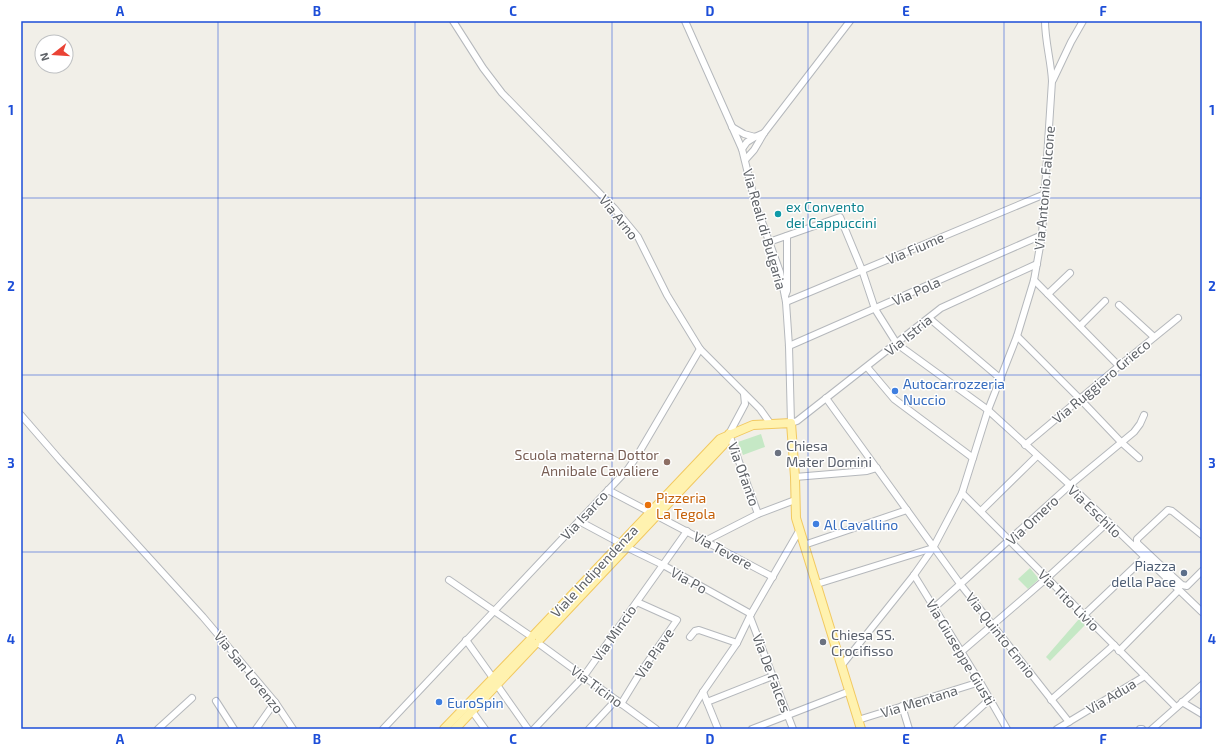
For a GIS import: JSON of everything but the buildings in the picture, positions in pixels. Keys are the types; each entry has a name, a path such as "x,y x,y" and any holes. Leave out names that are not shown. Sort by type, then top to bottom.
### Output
{"main road":[{"name":"Viale Indipendenza","path":"444,729 495,682 535,640 653,514 720,439 753,425 790,423"},
{"path":"790,423 795,477 796,518 799,531 817,584 861,729"},
{"name":"Viale Indipendenza","path":"455,729 472,711 495,682"}],"street":[{"name":"Via Arno","path":"453,21 483,68 502,93 614,208 638,237 667,295 700,349 760,409 770,423"},
{"name":"Via Reali di Bulgaria","path":"684,21 742,149 751,190 780,272 785,300 789,346 790,423"},
{"path":"745,160 850,21"},
{"name":"Via Antonio Falcone","path":"842,665 914,575 933,548 962,493 988,410 1017,336 1034,280 1042,235 1052,81 1051,66 1045,37 1045,21"},
{"path":"1052,81 1083,21"},
{"path":"732,127 744,134 755,137"},
{"path":"742,149 747,142 764,133"},
{"name":"Via Fiume","path":"785,300 862,270 1045,194"},
{"path":"769,242 840,217 862,270 875,309 897,344"},
{"name":"Via Pola","path":"789,346 1042,235"},
{"name":"Via Reali di Bulgaria","path":"785,300 787,291 787,236"},
{"name":"Via Istria","path":"790,423 797,421 941,308 1036,264"},
{"path":"1048,294 1070,273"},
{"path":"1034,280 1119,366"},
{"path":"1080,326 1105,301"},
{"path":"1119,305 1154,337"},
{"path":"929,318 1001,379"},
{"name":"Via Ruggiero Grieco","path":"1025,445 1178,318"},
{"path":"1017,336 1121,442 1139,458"},
{"name":"Via Eschilo","path":"897,344 988,410 1108,522 1144,558 1169,576 1179,590 1202,612"},
{"name":"Via Isarco","path":"383,729 628,469 700,349"},
{"path":"867,366 894,399 973,458"},
{"path":"729,434 744,404 744,394"},
{"name":"Via Quinto Ennio","path":"826,398 933,548 1069,722"},
{"name":"Via San Lorenzo","path":"21,415 65,466 203,617 275,702 293,729"},
{"name":"Via Omero","path":"935,607 1070,486 1134,432 1144,415"},
{"name":"Via Ofanto","path":"729,434 758,514"},
{"path":"981,511 1037,456"},
{"path":"795,477 867,471 877,468"},
{"name":"Via Tevere","path":"608,490 773,577"},
{"name":"Via Tito Livio","path":"962,493 1176,708"},
{"path":"705,541 758,514 795,500"},
{"path":"804,544 906,510"},
{"path":"1202,535 1172,511 1168,510 1137,539 1137,543 1169,576 1182,585 1187,586 1202,570"},
{"name":"Via Po","path":"579,520 623,545 663,565 751,616"},
{"path":"962,652 1047,578 1108,522"},
{"name":"Via Mincio","path":"534,729 584,676 687,531"},
{"path":"680,729 703,692 737,643 799,531"},
{"path":"817,584 933,548"},
{"path":"1084,615 1144,558"},
{"name":"Via Giuseppe Giusti","path":"914,575 935,607 1007,729"},
{"name":"Via Ticino","path":"448,580 535,640 656,729"},
{"path":"1119,651 1179,590"},
{"name":"Via Piave","path":"618,702 677,620 636,602"},
{"name":"Via De Falces","path":"751,616 793,729"},
{"path":"690,637 699,630 737,643"},
{"path":"466,640 528,729"},
{"path":"1051,700 1114,645"},
{"path":"707,702 773,676"},
{"name":"Via Adua","path":"1057,729 1145,676"},
{"name":"Via Mentana","path":"858,720 980,682"},
{"path":"1152,729 1202,685"},
{"path":"752,729 850,691"},
{"path":"703,692 718,729"},
{"path":"158,729 192,698"},
{"path":"957,729 990,700"},
{"path":"216,701 234,729"},
{"path":"256,729 275,702"},
{"path":"589,729 618,702"},
{"path":"1182,702 1202,714"},
{"path":"902,706 909,729"},
{"path":"472,711 485,729"}],"green space":[{"path":"761,434 765,447 743,455 738,442"},
{"path":"1030,568 1039,579 1028,589 1018,579"},
{"path":"1079,619 1085,625 1050,661 1046,657"}],"place":[{"name":"ex Convento dei Cappuccini","path":"778,214"},
{"name":"Autocarrozzeria Nuccio","path":"895,391"},
{"name":"Chiesa Mater Domini","path":"778,453"},
{"name":"Scuola materna Dottor Annibale Cavaliere","path":"667,462"},
{"name":"Pizzeria La Tegola","path":"648,505"},
{"name":"Al Cavallino","path":"816,524"},
{"name":"Piazza della Pace","path":"1184,573"},
{"name":"Chiesa SS. Crocifisso","path":"823,642"},
{"name":"EuroSpin","path":"439,702"}]}
